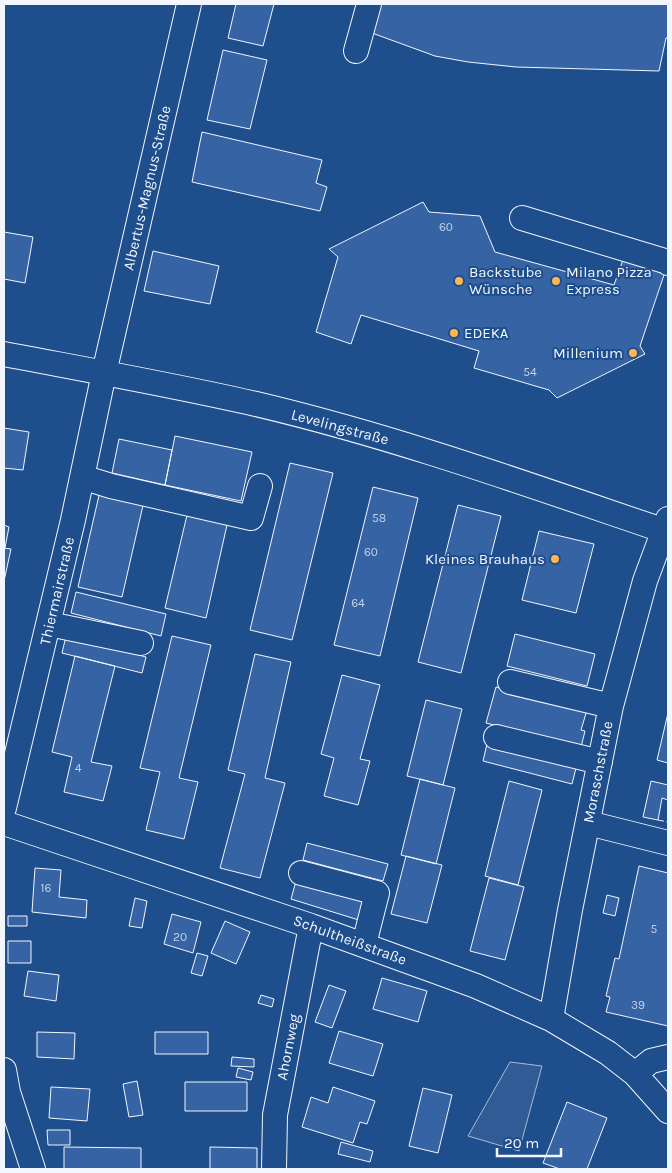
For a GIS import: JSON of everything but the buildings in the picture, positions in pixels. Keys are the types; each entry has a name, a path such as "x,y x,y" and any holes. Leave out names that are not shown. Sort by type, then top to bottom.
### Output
{"street":[{"name":"Albertus-Magnus-Straße","path":"104,373 189,4"},
{"path":"356,50 368,4"},
{"path":"522,218 668,263"},
{"name":"Levelingstraße","path":"4,354 256,404 377,436 667,527"},
{"name":"Thiermairstraße","path":"4,808 49,624 104,373"},
{"path":"82,476 111,486 251,518 260,486"},
{"name":"Moraschstraße","path":"551,1018 611,706 645,581 667,527"},
{"path":"49,624 141,643"},
{"path":"510,682 611,706"},
{"path":"496,738 600,762"},
{"name":"Schultheißstraße","path":"4,823 364,944 476,986 551,1018 608,1053 635,1074 668,1111"},
{"path":"588,823 668,843"},
{"path":"301,873 377,893 364,944"},
{"name":"Ahornweg","path":"274,1169 275,1115 311,926"},
{"path":"635,1074 651,1061 668,1057"},
{"path":"4,1070 8,1092 33,1169"}],"shaded area":[{"path":"510,1062 542,1066 519,1151 468,1136"}],"fence":[{"path":"658,820 668,822"}],"place":[{"name":"Backstube Wünsche","path":"459,281"},
{"name":"Milano Pizza Express","path":"556,281"},
{"name":"EDEKA","path":"454,333"},
{"name":"Millenium","path":"633,353"},
{"name":"Kleines Brauhaus","path":"555,559"}]}
